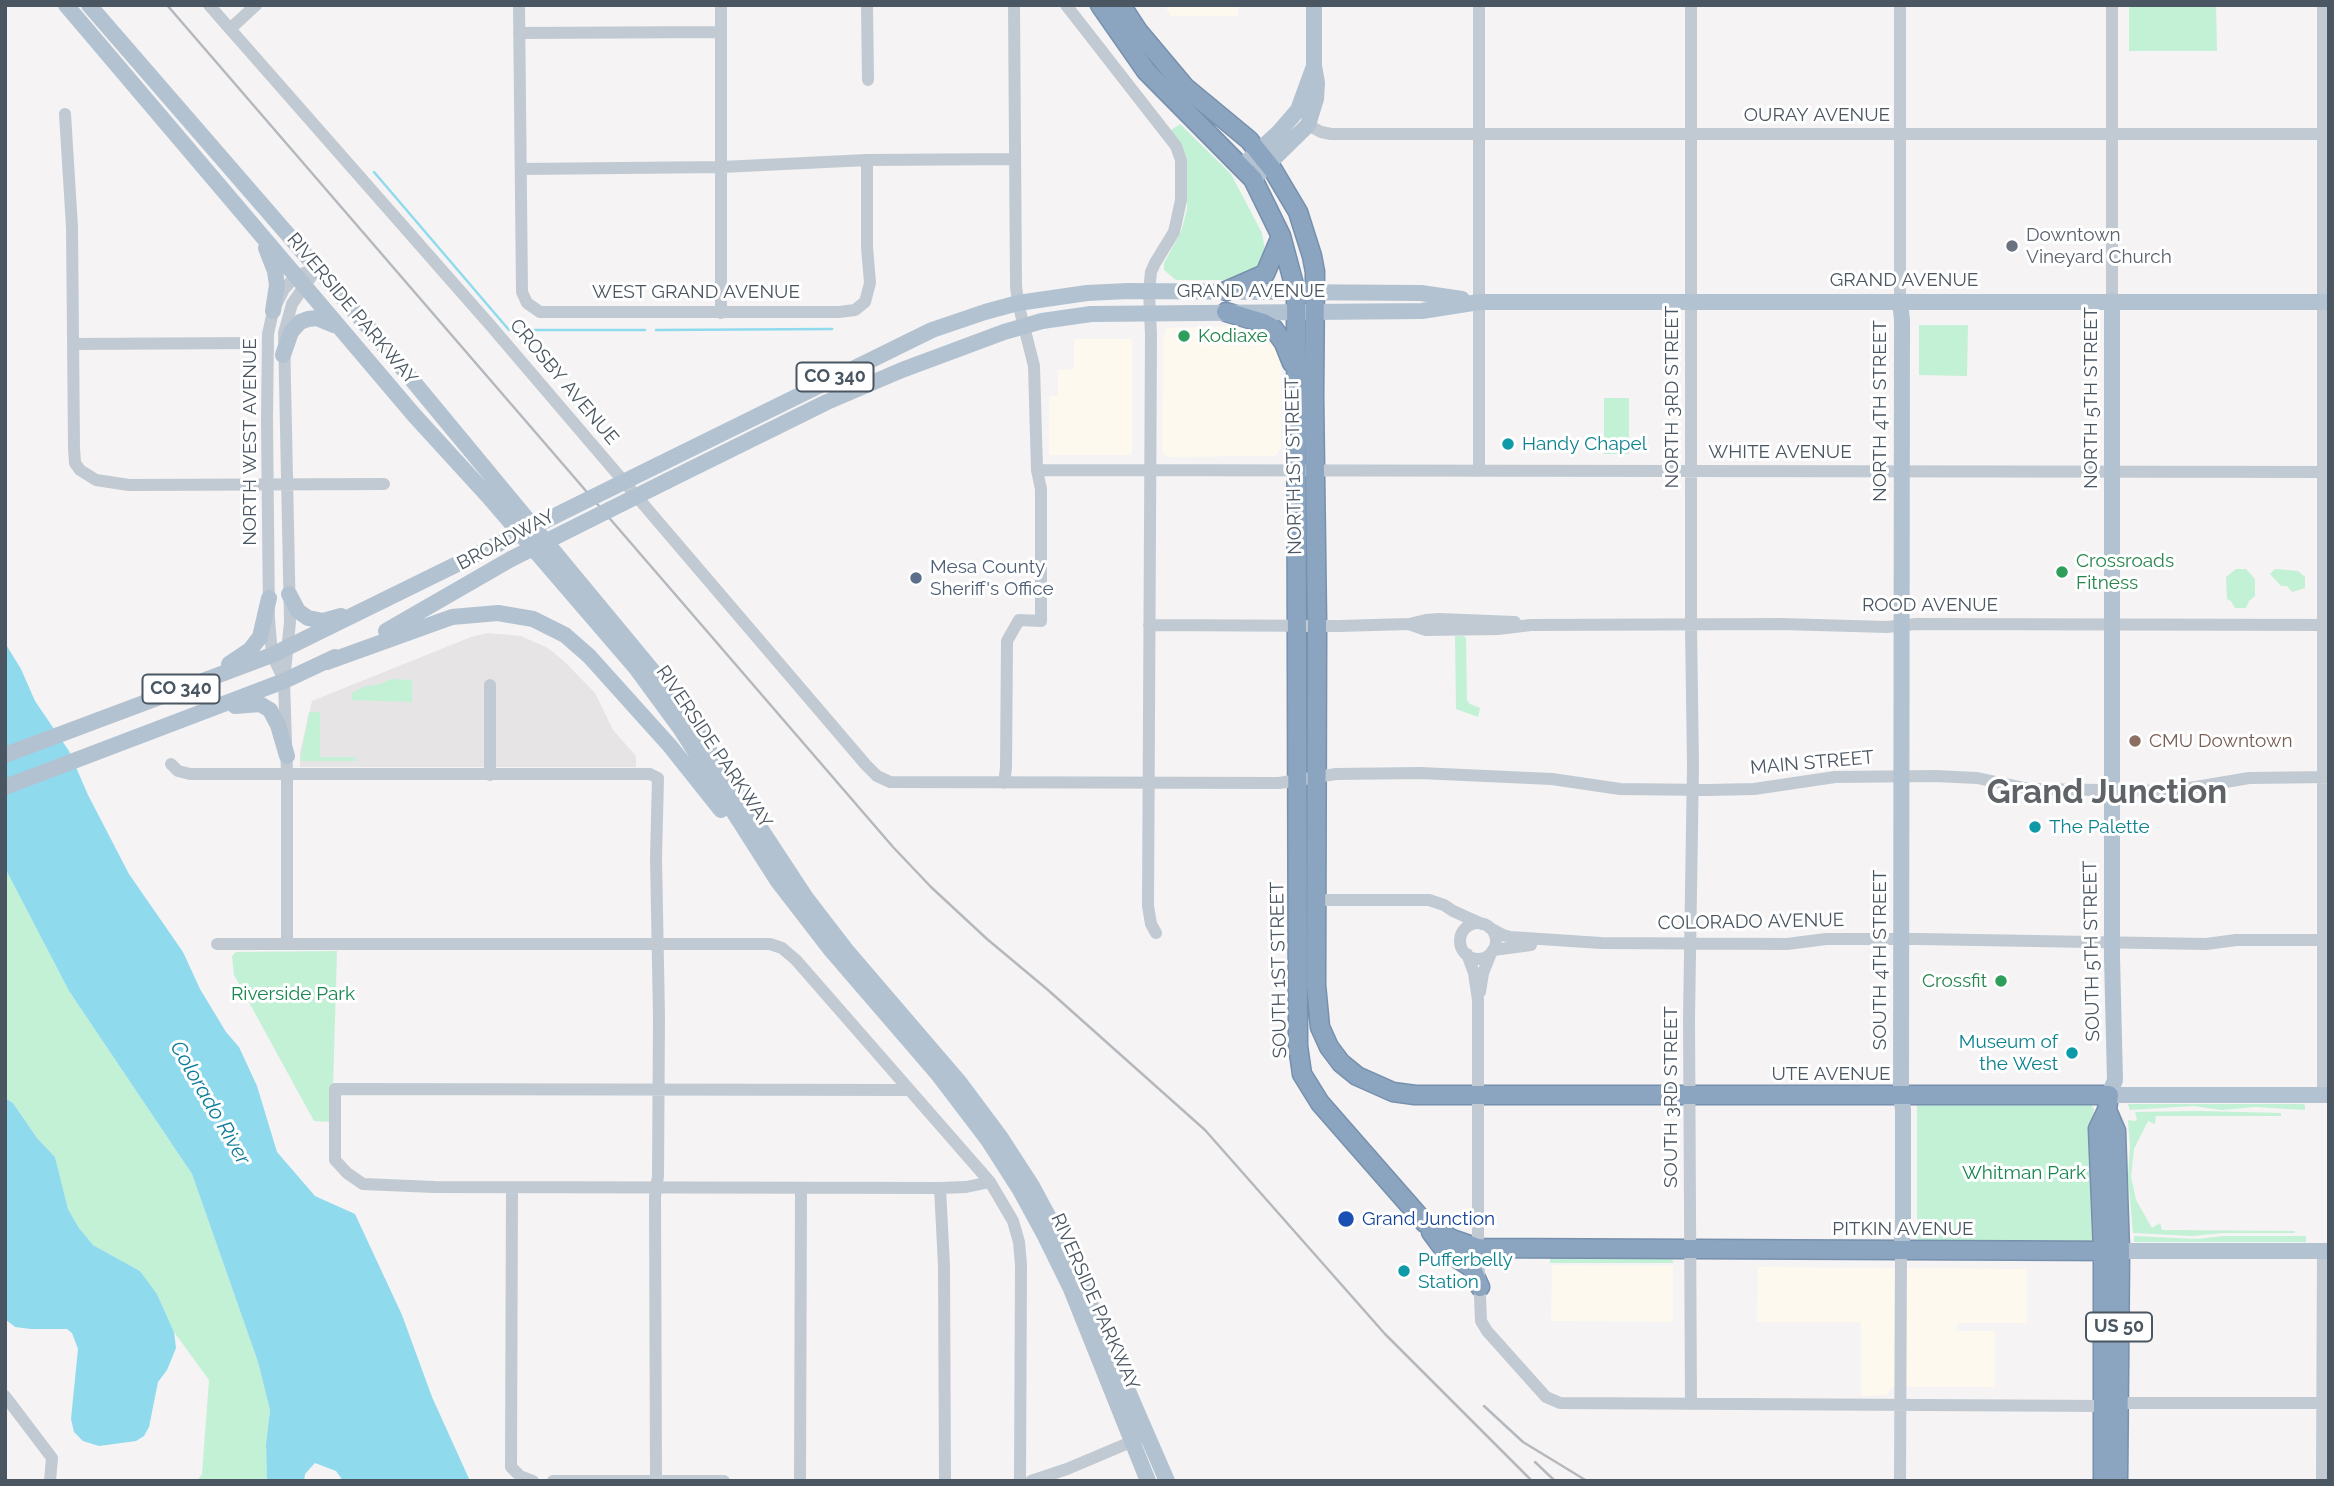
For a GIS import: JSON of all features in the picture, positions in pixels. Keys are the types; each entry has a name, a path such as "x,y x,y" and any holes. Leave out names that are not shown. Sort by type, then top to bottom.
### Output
{"highway":[{"name":"NORTH 1ST STREET","path":"1100,5 1146,71 1247,173 1281,236 1296,292 1305,312 1315,471 1317,625 1308,779"},
{"name":"NORTH 1ST STREET","path":"1121,5 1138,31 1185,87 1234,128 1263,158 1298,212 1312,256 1314,292 1305,312 1296,373 1296,625 1308,779"},
{"path":"1226,291 1265,274 1281,236"},
{"path":"1226,312 1264,323 1274,329 1284,342 1296,373"},
{"name":"SOUTH 1ST STREET","path":"1308,779 1316,900 1317,1010 1323,1036 1341,1063"},
{"name":"SOUTH 1ST STREET","path":"1308,779 1298,1046 1302,1074 1320,1103 1425,1223 1452,1239 1478,1248"},
{"name":"UTE AVENUE","path":"1341,1063 1357,1076 1393,1092 1415,1095 1901,1095 2108,1102"},
{"name":"SOUTH 5TH STREET","path":"2103,1481 2111,1405 2111,1251 2098,1129 2108,1102"},
{"path":"1425,1223 1446,1251 1471,1267 1480,1287"},
{"name":"PITKIN AVENUE","path":"1478,1248 2111,1251"},
{"name":"SOUTH 5TH STREET","path":"2111,1251 2103,1337 2118,1481"}],"main road":[{"name":"RIVERSIDE PARKWAY","path":"66,5 340,328 636,668 680,727 777,880 831,950 956,1097 988,1140 1020,1190 1070,1289 1148,1481"},
{"name":"RIVERSIDE PARKWAY","path":"89,5 431,402 657,676 806,898 995,1129 1032,1186 1069,1255 1167,1481"},
{"path":"1247,173 1308,125 1316,99 1317,83 1314,66 1314,5"},
{"path":"1263,158 1298,110 1314,66"},
{"path":"255,228 271,256 275,271 277,285 273,311"},
{"name":"CO 340","path":"1018,303 1087,293 1314,292"},
{"name":"GRAND AVENUE","path":"1314,292 1421,293 1479,302"},
{"name":"NORTH 4TH STREET","path":"1900,301 1901,776"},
{"name":"NORTH 5TH STREET","path":"2112,301 2112,790"},
{"name":"GRAND AVENUE","path":"1024,326 1091,314 1422,311 1479,302 2325,302"},
{"name":"BROADWAY","path":"5,755 289,648 932,330 1018,303"},
{"path":"284,355 290,332 305,320 324,320 340,328"},
{"name":"BROADWAY","path":"5,787 284,681 327,662 511,559 862,386 1024,326"},
{"path":"289,594 298,611 315,620 334,618 383,602"},
{"path":"174,691 229,664 250,650 260,638 269,598"},
{"path":"327,662 427,625 466,614 498,612 547,625 565,635 589,656 662,736 777,880"},
{"path":"179,721 245,704 260,704 274,716 286,756"},
{"name":"SOUTH 4TH STREET","path":"1901,776 1901,1250"},
{"name":"SOUTH 5TH STREET","path":"2108,1102 2115,1080 2112,790"},
{"name":"UTE AVENUE","path":"2108,1102 2326,1095"},
{"name":"PITKIN AVENUE","path":"2111,1251 2326,1251"}],"street":[{"name":"CROSBY AVENUE","path":"209,5 473,306 866,765 877,776 890,782"},
{"path":"230,29 256,5"},
{"path":"519,5 522,169 1015,159"},
{"path":"721,5 722,313"},
{"path":"867,5 868,80"},
{"path":"1004,783 1007,641 1019,620 1041,621 1041,489 1037,470 1034,366 1018,303 1014,5"},
{"path":"1066,5 1180,154 1181,200 1174,232 1151,272 1149,291 1151,471 1148,906 1156,933"},
{"path":"1479,5 1479,471"},
{"name":"NORTH 3RD STREET","path":"1691,5 1690,625 1693,790"},
{"name":"NORTH 4TH STREET","path":"1900,5 1900,301"},
{"name":"NORTH 5TH STREET","path":"2112,5 2112,301"},
{"path":"2323,5 2326,472 2323,924 2326,940 2323,959 2326,1095"},
{"path":"519,33 721,32"},
{"path":"65,114 72,227 75,463 86,475 108,483 129,485 384,484"},
{"name":"OURAY AVENUE","path":"1308,125 1331,134 2325,134"},
{"name":"WEST GRAND AVENUE","path":"522,169 522,292 527,303 540,312 848,312 865,302 870,283 867,247 867,160"},
{"name":"NORTH WEST AVENUE","path":"284,681 272,655 269,598 267,346 273,311 284,289 301,282 317,268"},
{"name":"NORTH WEST AVENUE","path":"287,943 284,681 289,648 289,594 284,333 288,313 301,282"},
{"path":"73,344 251,343"},
{"name":"WHITE AVENUE","path":"1037,470 2326,472"},
{"name":"ROOD AVENUE","path":"1149,625 1409,624 1426,630 1499,629 1531,625 2326,625"},
{"path":"490,685 490,775"},
{"path":"171,764 178,771 190,774 650,775 658,778 656,1480"},
{"name":"MAIN STREET","path":"890,782 1279,783 1336,774 1447,774 1564,780 1620,789 1693,790 1754,789 1821,778 1901,776 1977,778 2030,789 2172,791 2249,778 2326,777"},
{"name":"SOUTH 3RD STREET","path":"1691,1404 1690,944 1693,790"},
{"name":"COLORADO AVENUE","path":"1316,900 1424,900 1444,905 1503,935 1601,943 1787,944 1826,939 1901,939 2206,944 2236,940 2326,940"},
{"path":"1453,911 1459,925 1461,946 1474,973 1478,1000 1480,1321 1534,1386 1554,1402 1900,1405 2326,1404"},
{"path":"1461,938 1468,927 1486,926 1496,938 1483,973 1478,1000"},
{"name":"COLORADO AVENUE","path":"1492,951 1552,940"},
{"path":"217,944 777,945 796,960 990,1182 1013,1221 1019,1242 1021,1265 1020,1481"},
{"path":"1467,954 1479,958 1492,951"},
{"path":"907,1090 335,1089 335,1160 363,1184 434,1187 940,1188 966,1187 990,1182"},
{"path":"512,1187 511,1466 520,1476 533,1481"},
{"path":"800,1481 801,1188"},
{"path":"940,1188 944,1266 945,1481"},
{"name":"SOUTH 4TH STREET","path":"1900,1481 1901,1250"},
{"path":"2322,1481 2326,1404 2326,1251"},
{"path":"5,1396 52,1458 50,1481"},
{"path":"1031,1481 1148,1435"},
{"path":"553,1481 724,1481"}],"shaded area":[{"path":"1164,5 1238,5 1238,16 1171,16"},
{"path":"1232,326 1260,333 1269,338 1276,349 1281,365 1281,448 1275,456 1167,457 1162,453 1163,335 1166,334 1166,328"},
{"path":"1074,339 1132,339 1132,455 1049,455 1049,396 1058,396 1058,370 1074,369"},
{"path":"488,633 521,636 548,648 565,662 595,693 613,730 636,756 636,767 300,767 300,752 312,701 471,637"},
{"path":"1552,1265 1673,1266 1673,1322 1551,1321"},
{"path":"1758,1267 2027,1269 2027,1323 1957,1323 1957,1331 1995,1331 1995,1387 1893,1387 1886,1395 1861,1396 1861,1322 1757,1322"}],"green space":[{"path":"2129,5 2216,5 2217,51 2129,51"},
{"path":"1180,124 1231,174 1262,233 1266,256 1261,268 1235,280 1176,280 1164,270 1164,263 1181,232 1187,209 1187,158 1171,130"},
{"path":"1919,325 1968,325 1967,376 1919,375"},
{"path":"1604,398 1629,398 1629,454 1604,454"},
{"path":"2236,569 2246,569 2255,579 2255,596 2246,608 2235,608 2227,599 2226,577"},
{"path":"2275,569 2298,571 2305,577 2305,588 2292,592 2287,586 2281,586 2270,574"},
{"path":"1455,636 1466,638 1467,700 1480,708 1478,717 1456,709"},
{"path":"391,679 412,680 412,702 352,700 352,693 363,687"},
{"path":"309,712 320,712 320,757 355,757 355,761 300,761"},
{"path":"5,868 69,991 192,1174 258,1362 270,1410 266,1444 267,1481 197,1481 202,1474 209,1380 174,1332 157,1294 140,1271 93,1245 79,1228 68,1209 55,1157 37,1138 13,1103 5,1098"},
{"name":"Riverside Park","path":"337,951 332,1122 314,1121 234,975 232,956 236,952"},
{"name":"Whitman Park","path":"2089,1102 2094,1109 2093,1239 2089,1242 1923,1242 1917,1238 1917,1103"},
{"path":"2128,1104 2304,1104 2305,1110 2255,1107 2222,1110 2193,1106 2130,1110"},
{"path":"2135,1112 2281,1113 2281,1116 2156,1116 2155,1124 2148,1121 2134,1149 2131,1176 2136,1200 2152,1228 2160,1223 2162,1230 2295,1233 2222,1233 2192,1236 2133,1233 2128,1177 2128,1120 2137,1120"},
{"path":"2134,1236 2197,1239 2224,1236 2306,1236 2306,1242 2134,1242"},
{"path":"1550,1257 1672,1257 1673,1263 1550,1263"}],"water":[{"name":"Colorado River","path":"5,643 21,669 35,701 69,751 88,795 129,874 183,952 200,989 226,1032 239,1047 257,1086 277,1152 315,1196 355,1214 402,1315 432,1397 470,1481 343,1481 336,1471 315,1463 305,1474 304,1481 267,1481 266,1444 270,1410 258,1362 192,1174 69,991 5,868"},
{"path":"5,1098 13,1103 37,1138 55,1157 68,1209 79,1228 93,1245 140,1271 157,1294 174,1332 176,1348 167,1370 158,1382 149,1427 144,1436 136,1441 99,1446 83,1441 74,1432 71,1419 78,1349 72,1333 67,1329 15,1327 5,1319"}],"waterway":[{"path":"374,172 509,330 645,330"},
{"path":"656,330 832,329"}],"railway":[{"path":"167,5 893,847 987,939 1205,1130 1385,1334 1532,1481"},
{"path":"1484,1406 1523,1442 1587,1481"},
{"path":"1535,1462 1555,1481"}],"place":[{"name":"Downtown Vineyard Church","path":"2012,246"},
{"name":"Kodiaxe","path":"1184,336"},
{"name":"Handy Chapel","path":"1508,444"},
{"name":"Crossroads Fitness","path":"2062,572"},
{"name":"Mesa County Sheriff's Office","path":"916,578"},
{"name":"CMU Downtown","path":"2135,741"},
{"name":"The Palette","path":"2035,827"},
{"name":"Crossfit","path":"2001,981"},
{"name":"Museum of the West","path":"2072,1053"},
{"name":"Grand Junction","path":"1346,1219"},
{"name":"Pufferbelly Station","path":"1404,1271"}],"district":[{"name":"Grand Junction","path":"2107,793"}]}
